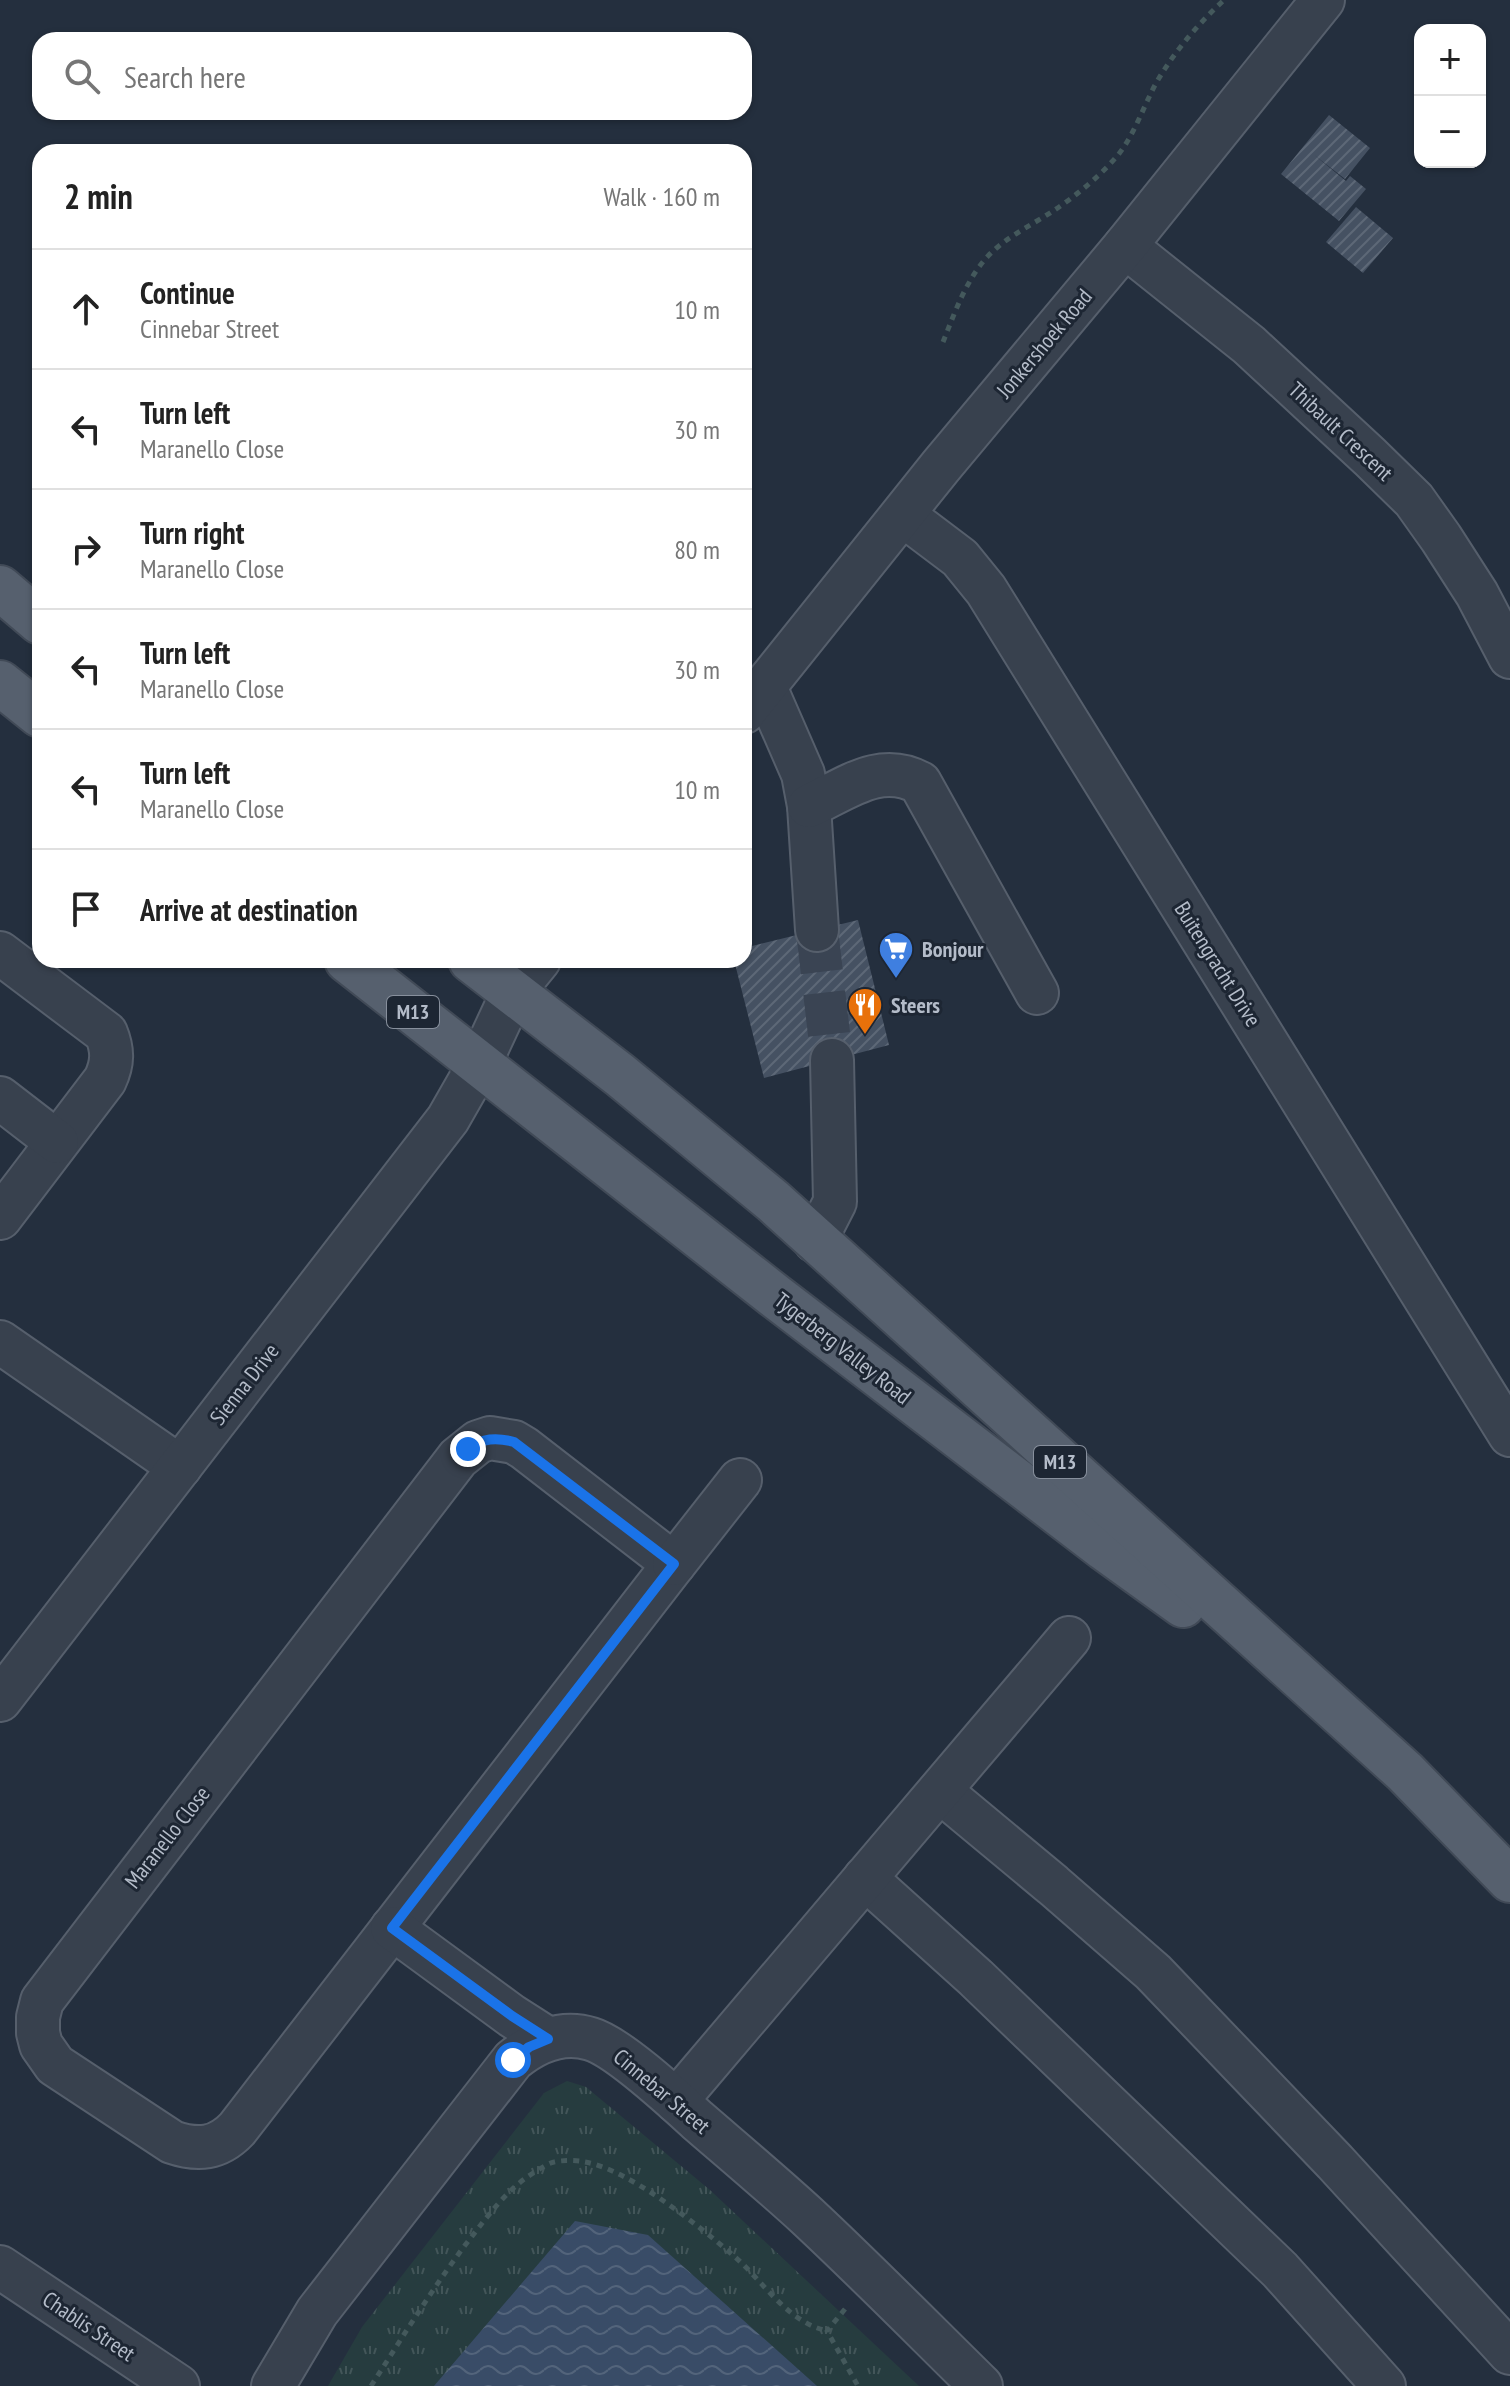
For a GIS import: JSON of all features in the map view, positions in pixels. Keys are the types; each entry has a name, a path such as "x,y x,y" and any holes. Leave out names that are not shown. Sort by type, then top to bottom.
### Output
{"main road":[{"path":"0,588 32,615"},
{"path":"0,683 32,709"},
{"name":"Tygerberg Valley Road","path":"357,968 1104,1548 1348,1722"},
{"name":"Tygerberg Valley Road","path":"498,968 526,976 620,1075 773,1201 1405,1772 1510,1880"}],"street":[{"name":"Jonkershoek Road","path":"754,699 1323,0"},
{"name":"Thibault Crescent","path":"1125,246 1249,345 1414,500 1477,594 1510,657"},
{"name":"Buitengracht Drive","path":"903,515 960,558 986,590 1510,1435"},
{"path":"754,699 803,774 809,806 817,930"},
{"path":"809,806 875,775 892,773 920,783 1037,993"},
{"path":"0,953 106,1033 111,1045 110,1069 105,1080 0,1218"},
{"name":"Sienna Drive","path":"0,1700 448,1119 526,976"},
{"path":"815,1241 835,1202 832,1060"},
{"path":"0,1098 57,1142"},
{"path":"0,1342 180,1467"},
{"name":"Maranello Close","path":"674,1564 514,1442 490,1438 468,1449 458,1458 42,2001 38,2033 41,2045 55,2065 172,2142 188,2148 205,2148 228,2139 740,1480"},
{"path":"676,2101 1069,1638"},
{"path":"940,1791 1153,1972 1335,2162 1510,2353"},
{"path":"865,1878 988,1989 1269,2259 1384,2386"},
{"path":"392,1928 548,2039"},
{"name":"Cinnebar Street","path":"273,2386 317,2312 513,2060 529,2047 548,2039 575,2036 607,2046 676,2101 806,2215 981,2386"},
{"name":"Chablis Street","path":"0,2267 178,2386"}],"path":[{"path":"943,342 974,274 990,254 1056,209 1118,155 1157,83 1184,42 1224,0"},
{"path":"371,2386 445,2272 498,2203 524,2179 553,2162 585,2162 618,2174 701,2227 744,2265 794,2317 827,2331 858,2386"},
{"path":"827,2331 849,2306"}],"green space":[{"path":"567,2081 586,2087 710,2190 919,2386 328,2386 362,2327 544,2093"}],"water":[{"path":"575,2221 648,2235 817,2386 434,2386"}],"building":[{"path":"1329,115 1370,148 1345,179 1313,154 1346,181 1350,176 1366,189 1339,221 1281,174"},
{"path":"1356,207 1393,238 1363,273 1326,242"},
{"path":"858,920 889,1045 764,1078 736,968 752,968 752,946"}],"tunnel":[{"path":"817,930 832,1060"}],"place":[{"name":"Bonjour","path":"896,980"},
{"name":"Steers","path":"865,1036"}],"route":[{"path":"468,1449 490,1438 514,1442 674,1564 392,1928 548,2039 529,2047 513,2060"}]}
